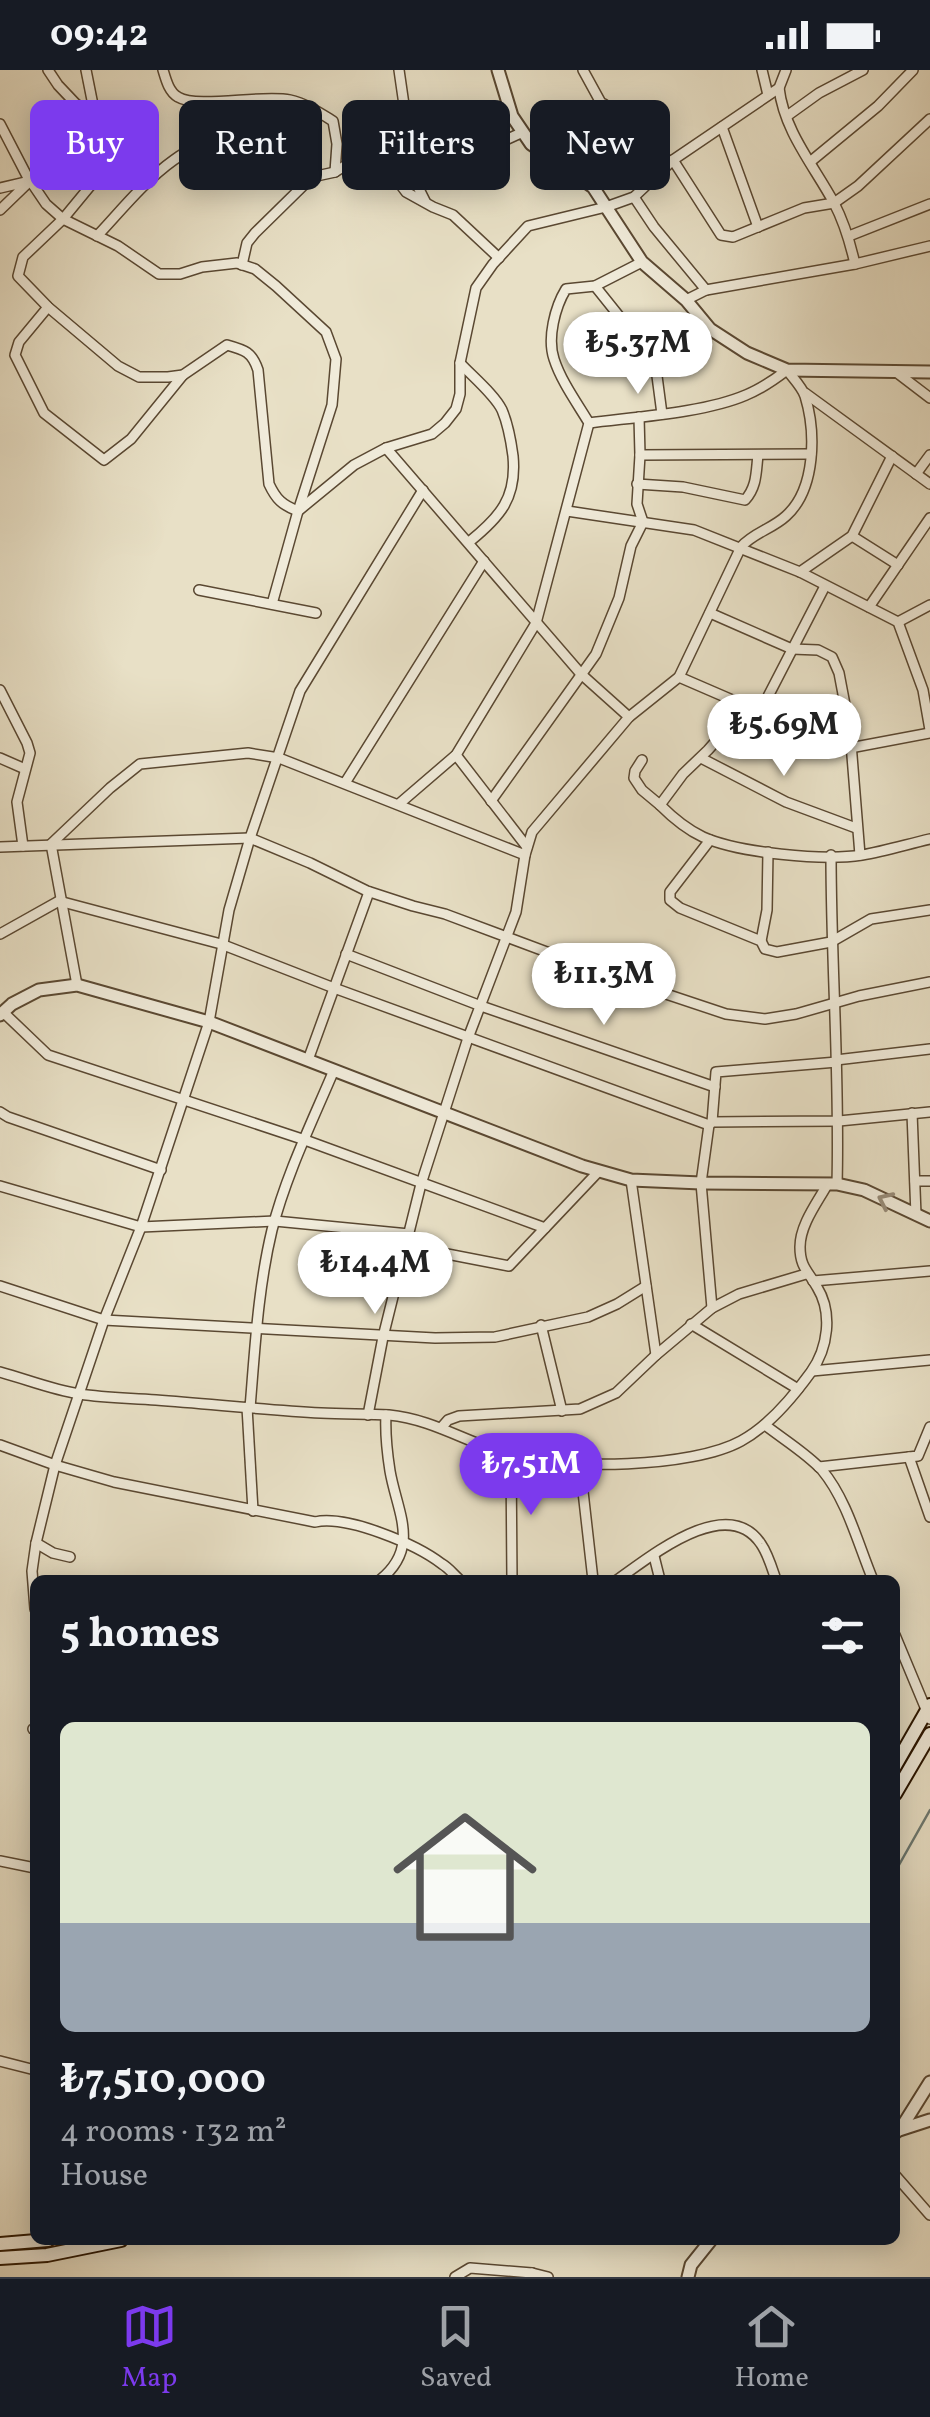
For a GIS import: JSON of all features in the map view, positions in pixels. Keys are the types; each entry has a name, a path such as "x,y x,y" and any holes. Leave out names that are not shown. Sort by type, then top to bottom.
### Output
{"main road":[{"path":"919,1752 929,1712"},
{"path":"900,1785 930,1734"},
{"path":"0,2244 30,2242"},
{"path":"0,2258 47,2255 96,2245"}],"street":[{"path":"48,70 73,100"},
{"path":"86,70 92,100"},
{"path":"163,70 169,88 190,102 292,100 333,121 337,144 335,172"},
{"path":"399,70 416,181 426,203"},
{"path":"498,70 512,116 530,142"},
{"path":"583,70 602,100"},
{"path":"762,70 768,95"},
{"path":"786,70 779,88 781,106 802,153 834,203 848,236 854,264"},
{"path":"787,116 818,93 863,70"},
{"path":"810,162 878,106 912,70"},
{"path":"670,164 779,88"},
{"path":"674,160 721,235 733,237 804,208 834,203 929,121"},
{"path":"0,124 30,181"},
{"path":"722,128 758,227"},
{"path":"510,138 523,132"},
{"path":"322,175 354,160 371,156 381,159 406,192 454,214 499,258"},
{"path":"96,236 166,164 179,157"},
{"path":"0,188 30,181"},
{"path":"0,210 30,181"},
{"path":"36,190 63,219 118,246 159,274 237,263 255,269 326,332 336,359 332,405 272,604"},
{"path":"87,190 23,257 18,276 48,308 118,366 140,377 183,374"},
{"path":"242,265 247,244 298,190"},
{"path":"595,190 642,262 686,300 710,330 747,353 787,370 930,372"},
{"path":"298,511 354,465 386,448 432,434 445,423 456,409 460,394 460,363 476,288 528,226 606,207 634,197 641,190"},
{"path":"634,197 664,241 706,290"},
{"path":"848,236 930,204"},
{"path":"686,300 706,290 854,264 930,246"},
{"path":"398,804 456,755 536,623 589,423 553,357 556,312 566,289 595,286 642,262"},
{"path":"595,286 655,361 662,414"},
{"path":"48,308 28,329 15,355 44,413 104,460 131,439 183,374 227,345 254,358 269,484 275,498 298,511"},
{"path":"460,363 501,408 511,440 514,472 505,506 469,542"},
{"path":"589,423 722,403 745,396 787,370"},
{"path":"787,370 805,393 930,484"},
{"path":"896,372 930,398"},
{"path":"368,1415 421,1184 468,1038 516,912 532,832 629,717 678,677 740,547 788,514 801,496 812,464 805,393"},
{"path":"492,801 596,654 620,598 631,546 643,522 637,504 639,417"},
{"path":"386,448 581,674 629,717"},
{"path":"637,484 682,487 745,500 755,485 758,454"},
{"path":"640,455 811,454"},
{"path":"916,474 930,455"},
{"path":"800,572 852,536 892,456"},
{"path":"32,1575 36,1542 55,1465 161,1170 209,1022 222,944 250,838 300,692 423,490"},
{"path":"567,512 694,530 800,572 898,622 923,690 930,731 850,748 814,743 760,712 678,677"},
{"path":"869,607 930,518"},
{"path":"852,536 898,565"},
{"path":"345,783 484,561"},
{"path":"760,712 825,586"},
{"path":"199,590 316,613"},
{"path":"898,622 930,605"},
{"path":"710,612 792,650 818,650 832,657 840,673 850,730 860,855"},
{"path":"0,690 30,753 17,802 23,846"},
{"path":"660,805 683,774 746,707"},
{"path":"50,844 140,764 248,752 278,758 526,851"},
{"path":"456,755 526,851"},
{"path":"0,758 25,770"},
{"path":"700,758 786,802 856,828"},
{"path":"642,760 634,778 642,790 699,836 727,846 768,852 860,855 930,839"},
{"path":"0,847 250,838 369,892 445,914 726,1014 764,1018 796,1014 930,982"},
{"path":"710,840 670,892 670,900 680,908 761,942 765,949 777,952 831,942 871,918 930,910"},
{"path":"50,844 77,984"},
{"path":"761,942 768,910 768,852"},
{"path":"0,1372 78,1394 413,1419 487,1448 534,1461 580,1465 635,1463 714,1451 742,1440 765,1424 798,1388 824,1346 827,1326 823,1299 801,1258 801,1238 832,1184 839,1122 831,855"},
{"path":"308,1060 369,892"},
{"path":"0,934 60,901 222,944 468,1038 710,1124 839,1122 930,1112"},
{"path":"346,954 481,1006 715,1087"},
{"path":"545,1228 305,1140 48,1055 2,1014 39,990 77,984 209,1022 631,1180 832,1184 864,1190 930,1221"},
{"path":"712,1308 701,1183 716,1072 930,1049"},
{"path":"253,1511 249,1408 263,1278 275,1221 334,1070"},
{"path":"0,1112 161,1170"},
{"path":"912,1113 916,1215"},
{"path":"406,1246 509,1266 599,1171"},
{"path":"631,1180 656,1355"},
{"path":"915,1181 930,1181"},
{"path":"0,1186 141,1227 275,1221 409,1234"},
{"path":"441,1428 459,1416 580,1409 616,1393 691,1324 738,1294 810,1277 930,1271"},
{"path":"0,1286 104,1320 384,1337 486,1338 588,1317 646,1286"},
{"path":"691,1324 798,1388"},
{"path":"541,1325 562,1410"},
{"path":"812,1371 930,1360"},
{"path":"386,1415 390,1474 404,1529 396,1568 387,1575"},
{"path":"765,1424 820,1468 842,1504 871,1575"},
{"path":"820,1468 918,1456 930,1427"},
{"path":"0,1445 114,1482 374,1531 403,1542 454,1575"},
{"path":"511,1456 512,1575"},
{"path":"909,1458 930,1518"},
{"path":"580,1465 591,1575"},
{"path":"625,1575 703,1527 735,1526 760,1542 774,1575"},
{"path":"36,1542 53,1553 70,1557"},
{"path":"654,1556 659,1575"},
{"path":"900,1646 929,1712"},
{"path":"0,1861 30,1867"},
{"path":"0,2061 30,2069"},
{"path":"900,2129 930,2082"},
{"path":"900,2131 930,2120"},
{"path":"900,2181 930,2215"},
{"path":"688,2277 691,2265 707,2245"},
{"path":"455,2277 470,2268 548,2277"}],"waterway":[{"path":"900,1863 930,1810"}]}
